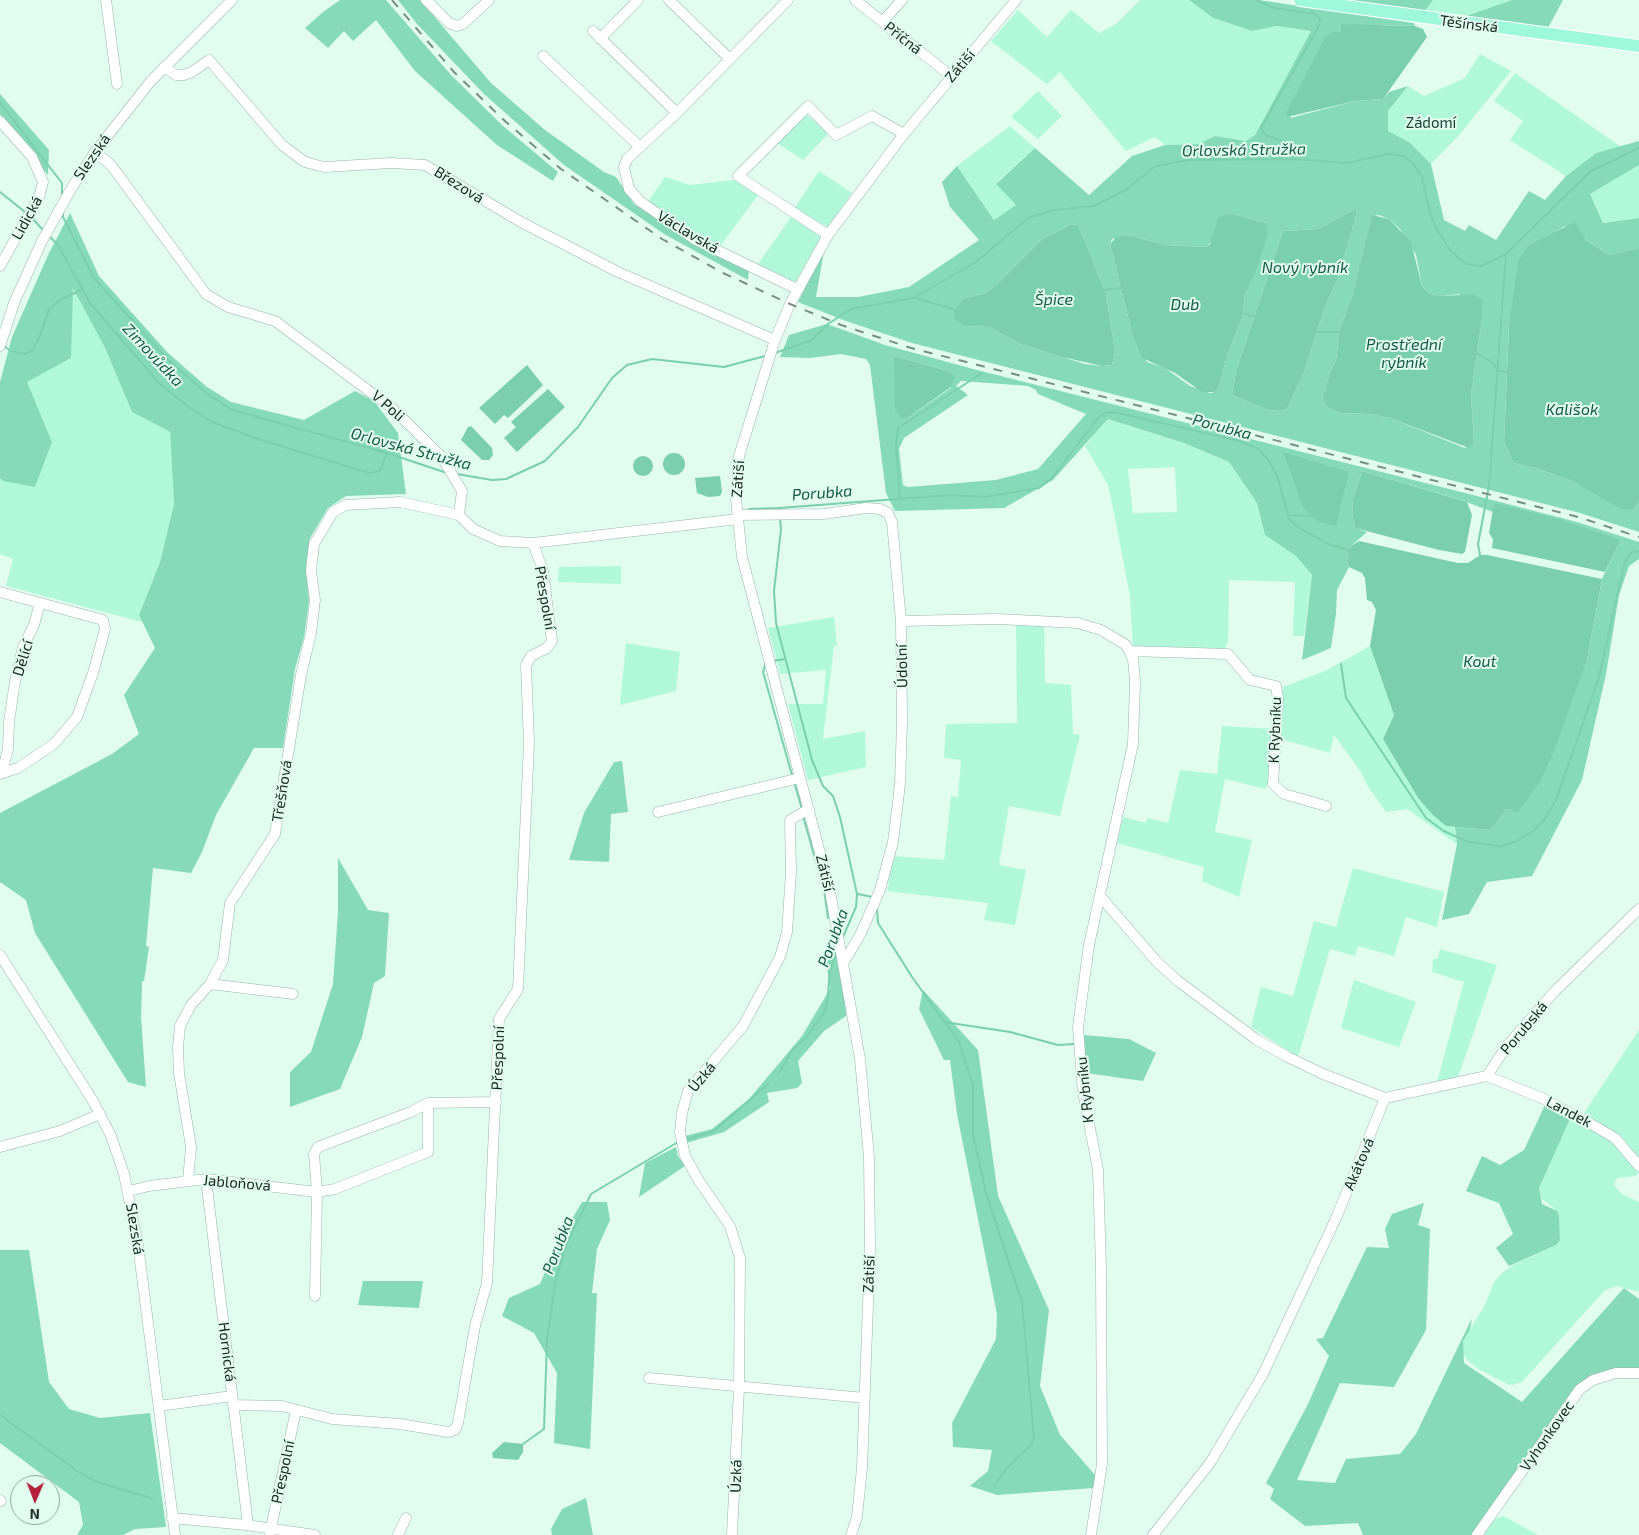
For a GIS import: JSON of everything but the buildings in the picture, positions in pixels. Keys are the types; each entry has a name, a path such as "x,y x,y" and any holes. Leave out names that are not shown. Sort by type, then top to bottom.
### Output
{"main road":[{"name":"Těšínská","path":"1300,0 1639,46"}],"street":[{"path":"106,0 116,84"},
{"name":"Slezská","path":"0,346 14,304 56,215 95,152 133,102 164,67 232,0"},
{"path":"426,0 449,23 457,26 463,24 489,0"},
{"path":"638,0 596,35 677,113"},
{"path":"668,0 730,59"},
{"name":"Václavská","path":"788,0 677,113 627,159 624,167 629,189 641,202 694,238 797,289"},
{"name":"Příčná","path":"855,0 951,76"},
{"path":"883,21 902,0"},
{"name":"Zátiší","path":"852,1535 857,1517 862,1468 870,1250 869,1157 860,1059 830,891 742,557 736,499 739,456 776,340 797,289 828,235 904,134 1016,0"},
{"path":"543,56 640,147"},
{"name":"Březová","path":"164,67 176,75 184,75 192,72 208,60 282,145 305,162 324,166 392,163 425,165 521,222 618,272 776,340"},
{"path":"828,235 738,176 808,106 836,135 872,116 904,134"},
{"name":"Lidická","path":"0,121 32,157 43,182 39,197 0,266"},
{"name":"V Poli","path":"95,152 111,165 206,294 228,307 275,321 392,408 441,456 462,491 459,515"},
{"name":"Třešňová","path":"188,1180 191,1147 179,1074 180,1026 192,1005 210,984 222,960 230,903 275,834 301,675 311,633 315,600 311,571 314,544 322,527 333,512 346,505 400,502 459,515"},
{"name":"Údolní","path":"738,517 824,514 866,508 880,509 888,513 894,536 901,621 902,722 900,784 893,842 880,890 860,935 844,962"},
{"path":"459,515 473,529 500,541 533,543 738,517"},
{"name":"Přespolní","path":"159,1406 233,1400 282,1406 332,1419 400,1424 448,1432 455,1430 458,1423 475,1326 487,1284 499,1019 518,989 529,743 526,665 531,656 547,648 552,640 543,571 533,543"},
{"path":"0,596 0,592 103,620 105,629 93,673 77,717 54,744 18,768 1,774"},
{"name":"Dělící","path":"1,774 8,749 9,722 15,681 23,647 34,625 40,603"},
{"path":"901,621 997,619 1078,623 1101,630 1126,645 1129,651"},
{"name":"K Rybníku","path":"1091,1535 1102,1464 1101,1268 1098,1170 1083,1092 1078,1027 1089,945 1133,744 1135,682 1133,659 1129,651 1228,654 1250,680 1276,686 1278,699 1273,784 1284,794 1326,806"},
{"path":"658,812 800,778"},
{"name":"Úzká","path":"732,1535 739,1388 740,1258 730,1226 699,1181 685,1156 680,1132 682,1113 688,1091 743,1026 780,957 787,932 791,872 790,820 809,810"},
{"path":"1100,896 1157,962 1178,981 1257,1040 1288,1058 1385,1098 1487,1076"},
{"name":"Porubská","path":"1487,1076 1506,1047 1555,991 1639,909"},
{"name":"Slezská","path":"0,955 100,1114 115,1147 129,1191 140,1252 174,1535"},
{"path":"210,984 293,994"},
{"name":"Landek","path":"1487,1076 1542,1098 1615,1138 1639,1166"},
{"name":"Akátová","path":"1153,1535 1210,1463 1263,1374 1337,1216 1385,1098"},
{"path":"315,1296 317,1192 314,1154 318,1147 412,1112 428,1103 496,1102"},
{"name":"Jabloňová","path":"129,1191 188,1180 206,1179 317,1192 335,1189 428,1152 428,1103"},
{"path":"0,1147 52,1133 100,1114"},
{"name":"Hornická","path":"206,1179 248,1525"},
{"name":"Vyhonkovec","path":"1477,1535 1580,1390 1593,1380 1616,1374 1639,1373"},
{"path":"649,1378 739,1388 865,1398"},
{"name":"Přespolní","path":"270,1532 296,1410"},
{"path":"172,1518 248,1525 270,1532 315,1535"},
{"path":"398,1535 406,1518"}],"green space":[{"path":"1140,0 1189,0 1213,18 1252,31 1277,26 1311,31 1255,135 1247,141 1215,136 1198,144 1165,145 1155,137 1126,151 1060,72 1047,84 991,41 1018,10 1047,37 1071,10 1099,33 1116,24"},
{"path":"1433,0 1512,0 1466,16 1424,12"},
{"name":"Zádomí","path":"1480,54 1511,71 1460,134 1431,164 1409,142 1388,131 1388,111 1408,86 1424,96 1465,78"},
{"path":"1515,73 1621,147 1596,153 1566,176 1510,140 1523,121 1494,101"},
{"path":"1038,91 1062,116 1038,139 1011,117"},
{"path":"807,115 829,133 803,160 777,143"},
{"path":"1010,126 1035,148 996,183 1016,205 994,220 957,166"},
{"path":"1639,165 1639,218 1603,223 1590,194"},
{"path":"819,171 852,193 828,227 794,209"},
{"path":"665,177 690,185 734,180 758,195 718,249 645,206"},
{"path":"791,217 821,236 795,283 756,267"},
{"path":"73,287 105,348 132,412 170,432 174,504 160,562 139,615 142,622 6,586 13,559 0,554 0,478 3,481 52,442 26,382"},
{"path":"1108,419 1184,443 1229,462 1257,503 1265,535 1296,556 1312,575 1304,636 1293,636 1295,582 1229,580 1228,643 1224,650 1133,646 1130,596 1108,485 1085,446","holes":["1175,467 1177,512 1133,513 1128,469"]},
{"path":"621,566 621,584 558,582 559,567"},
{"path":"834,617 837,646 834,646 823,739 865,731 866,767 808,780 788,704 823,704 826,670 780,674 768,628"},
{"path":"1044,624 1045,683 1071,685 1073,734 1080,735 1060,816 1009,806 999,865 1026,870 1015,925 984,920 988,903 887,891 894,856 944,860 951,796 958,797 961,760 944,758 946,724 1017,723 1016,625"},
{"path":"626,643 680,652 676,691 620,705"},
{"path":"1370,646 1394,715 1383,739 1418,798 1446,826 1455,827 1457,844 1407,809 1386,812 1367,785 1361,772 1334,735 1330,753 1281,739 1283,687 1327,670"},
{"path":"1222,726 1276,729 1270,779 1265,789 1225,779 1215,832 1252,840 1239,897 1202,881 1204,867 1117,843 1123,817 1146,823 1147,818 1168,823 1180,770 1217,774"},
{"path":"1353,868 1444,892 1437,927 1406,917 1394,956 1358,946 1355,956 1330,949 1298,1057 1251,1027 1261,987 1293,996 1314,921 1336,927"},
{"path":"1440,949 1497,965 1458,1077 1437,1082 1464,982 1432,972 1433,960 1438,958"},
{"path":"1354,980 1416,1002 1399,1047 1341,1028"},
{"path":"1639,1030 1639,1158 1622,1137 1584,1113"},
{"path":"1571,1117 1597,1129 1630,1156 1639,1172 1636,1176 1617,1178 1614,1185 1622,1194 1639,1202 1639,1292 1618,1286 1605,1290 1522,1382 1513,1385 1507,1384 1480,1370 1467,1360 1462,1352 1463,1341 1485,1305 1494,1282 1503,1272 1515,1264 1556,1245 1559,1216 1556,1210 1541,1198 1539,1187"},
{"path":"1503,1516 1538,1535 1483,1535 1492,1520"}],"shaded area":[{"path":"340,0 386,0 451,75 503,126 558,172 553,181 497,145 415,71 376,20 353,41 344,31 328,48 305,28"},
{"path":"398,0 420,0 491,83 545,130 604,172 616,177 634,204 690,240 749,269 748,280 664,234 564,165 484,94 417,24"},
{"path":"1189,0 1259,0 1414,23 1415,26 1377,25 1341,32 1290,118 1355,101 1383,99 1389,92 1408,86 1388,111 1388,131 1409,142 1431,164 1444,220 1465,231 1469,225 1496,240 1529,191 1545,200 1566,176 1596,153 1639,141 1639,165 1590,194 1603,223 1639,218 1639,248 1609,255 1565,226 1546,238 1527,246 1509,326 1504,441 1513,463 1536,468 1572,481 1633,510 1639,501 1639,532 1580,513 912,343 843,320 798,302 824,251 816,297 858,297 909,287 979,240 950,207 942,182 957,166 994,220 1016,205 996,184 1035,148 1089,195 1132,156 1165,145 1198,144 1215,136 1246,141 1255,135 1311,31 1277,26 1252,31 1213,18","holes":["1357,209 1337,280 1324,310 1304,372 1287,409 1281,411 1268,410 1232,395 1236,371 1283,231 1319,229","1230,213 1266,223 1245,294 1242,318 1228,353 1219,386 1215,392 1210,393 1190,386 1165,368 1147,362 1131,329 1110,244 1112,239 1128,235 1166,245 1207,247","1379,215 1389,219 1400,229 1416,255 1422,286 1430,294 1444,296 1459,294 1482,319 1471,394 1474,442 1465,448 1390,418 1370,414 1341,413 1328,408 1322,399 1330,372 1336,361 1339,332 1353,293 1372,216","1078,224 1106,294 1115,352 1112,365 1085,364 1020,344 990,327 965,326 965,298 983,294 996,285 1041,240 1070,225"]},
{"path":"1342,0 1433,0 1424,12"},
{"path":"1512,0 1563,0 1548,28 1466,16"},
{"path":"0,94 49,150 48,175 0,114"},
{"path":"70,213 99,276 168,353 207,387 231,402 304,420 355,391 374,401 398,433 406,494 346,496 328,508 310,538 306,570 309,601 304,637 295,669 283,748 254,748 216,815 202,852 191,873 153,868 146,946 149,947 144,981 142,981 141,1017 146,1087 128,1082 35,933 26,900 0,882 0,813 112,754 139,734 124,695 155,648 139,615 160,562 174,504 170,432 132,412 105,348 73,288 71,358 27,382 52,442 35,487 3,481 0,478 0,382 12,337 49,253"},
{"path":"827,324 885,345 977,370 1477,496 1577,522 1639,542 1639,559 1629,566 1619,595 1606,674 1582,780 1532,876 1487,882 1469,914 1442,920 1457,844 1455,827 1488,830 1494,826 1506,810 1511,809 1587,660 1602,579 1621,540 1494,504 1493,512 1461,500 1362,471 1353,499 1352,513 1355,528 1367,532 1351,546 1347,560 1349,567 1337,590 1331,648 1302,660 1312,575 1296,556 1265,535 1257,503 1229,462 1184,443 1108,419 1053,480 1004,508 895,511 886,493 870,365 866,359 841,354 810,358 780,357 789,335","holes":["894,356 948,371 951,388 907,418","961,381 1028,386 1036,390 1038,394 1086,414 1038,469 996,480 908,487 903,485 899,449 904,438 968,395 956,386"]},
{"path":"622,761 628,812 611,814 609,862 569,860 584,813 614,762"},
{"path":"338,858 368,910 389,913 385,976 374,983 362,1037 340,1089 290,1107 290,1072 311,1052 333,984 338,912"},
{"path":"835,945 847,1005 846,1016 824,1031 798,1061 802,1083 797,1088 767,1093 769,1102 724,1132 686,1143 685,1136 712,1129 749,1099 802,1036 830,989 826,960"},
{"path":"923,990 978,1050 998,1196 1049,1310 1040,1386 1060,1435 1096,1476 1094,1488 997,1495 970,1486 988,1471 992,1450 953,1447 952,1423 996,1339 997,1314 957,1114 950,1060 944,1060 919,1009"},
{"path":"1084,1035 1129,1039 1156,1053 1143,1081 1086,1073"},
{"path":"1545,1105 1570,1119 1539,1188 1542,1204 1557,1211 1560,1240 1556,1245 1509,1266 1496,1248 1513,1234 1499,1203 1466,1191 1482,1156 1500,1165 1524,1150"},
{"path":"676,1147 678,1156 685,1166 639,1197 645,1163"},
{"path":"582,1202 607,1202 610,1220 597,1249 592,1293 597,1293 590,1449 554,1443 557,1373 534,1333 502,1316 509,1298 540,1284 557,1244"},
{"path":"1424,1203 1418,1225 1430,1229 1426,1330 1394,1387 1340,1383 1297,1480 1335,1483 1346,1459 1400,1454 1416,1434 1472,1318 1470,1330 1463,1341 1464,1363 1522,1402 1624,1288 1639,1299 1639,1371 1587,1379 1477,1535 1363,1535 1358,1523 1305,1526 1270,1499 1274,1489 1266,1483 1308,1404 1329,1356 1316,1339 1323,1338 1367,1247 1389,1248 1385,1229 1392,1214"},
{"path":"0,1250 29,1250 49,1382 69,1409 100,1418 150,1413 166,1527 135,1529 123,1535 77,1535 83,1525 79,1502 60,1488 60,1475 43,1475 0,1443"},
{"path":"363,1281 423,1281 419,1308 358,1305"},
{"path":"586,1498 593,1535 552,1535 551,1529 562,1509"}],"water":[{"path":"1341,24 1415,26 1423,29 1427,37 1383,99 1355,101 1287,117 1286,113 1325,37 1333,32 1341,32"},
{"name":"Nový rybník","path":"1357,209 1355,220 1337,280 1324,310 1304,372 1287,409 1281,411 1268,410 1232,395 1236,371 1283,231 1319,229"},
{"name":"Dub","path":"1230,213 1266,223 1268,234 1256,270 1245,294 1242,318 1228,353 1219,386 1215,392 1202,392 1175,373 1142,358 1131,329 1110,244 1116,237 1128,235 1166,245 1207,247 1210,244 1218,218"},
{"name":"Prostřední rybník","path":"1372,215 1389,219 1411,242 1422,286 1430,294 1444,296 1473,294 1482,300 1482,319 1471,394 1474,442 1469,448 1390,418 1370,414 1341,413 1328,408 1322,399 1330,372 1336,361 1339,332 1353,293"},
{"name":"Kališok","path":"1575,222 1586,240 1609,255 1639,248 1639,501 1633,510 1621,509 1572,481 1536,468 1513,463 1504,441 1509,326 1518,262 1527,246"},
{"name":"Špice","path":"1078,224 1106,294 1115,352 1112,365 1102,366 1062,357 1020,344 990,327 965,326 955,319 954,311 965,298 983,294 996,285 1041,240 1070,225"},
{"path":"894,356 948,371 955,377 951,387 907,418 901,418 895,410"},
{"path":"527,365 543,385 508,418 504,415 495,424 479,408"},
{"path":"548,389 565,407 517,452 504,438 516,427 511,422"},
{"path":"471,426 492,448 493,455 489,460 482,460 461,440 468,427"},
{"path":"1283,452 1349,472 1336,526 1317,521 1303,507"},
{"path":"674,453 684,460 685,464 678,474 674,475 664,468 663,464 670,454"},
{"path":"643,456 650,459 653,466 650,473 643,476 636,473 633,466 636,459"},
{"path":"1362,471 1467,502 1472,515 1465,552 1462,554 1439,550 1355,528 1352,513 1353,499"},
{"path":"720,476 722,492 720,496 708,497 697,493 695,478"},
{"path":"1494,503 1558,519 1621,540 1605,572 1492,548 1493,539 1489,533"},
{"name":"Kout","path":"1359,541 1458,563 1468,563 1480,555 1487,555 1602,579 1587,660 1552,756 1540,782 1517,813 1511,809 1506,810 1494,826 1488,830 1446,826 1433,815 1418,798 1383,739 1394,715 1370,646 1376,610 1372,602 1367,600 1365,578 1362,573 1349,567 1347,560 1351,546"},
{"path":"504,1442 523,1444 523,1452 518,1460 493,1458 492,1453"}],"waterway":[{"path":"1256,0 1274,8 1315,14 1320,19 1320,24 1261,128 1265,135 1287,143 1292,149 1294,158"},
{"name":"Orlovská Stružka","path":"0,103 62,183 62,194"},
{"name":"Orlovská Stružka","path":"775,353 812,340 828,324 851,309 913,298 976,262 1028,218 1054,210 1094,206 1124,191 1156,166 1189,160 1294,159 1347,163 1388,154 1404,156 1412,162 1422,177 1430,213 1437,230 1451,251 1466,264 1481,266 1506,254 1591,171 1639,148"},
{"name":"Zimovůdka","path":"0,192 25,212"},
{"name":"Orlovská Stružka","path":"63,212 63,217 94,278 168,360 204,391 232,410 387,453 447,473"},
{"name":"Zimovůdka","path":"31,217 43,230"},
{"name":"Zimovůdka","path":"48,235 58,245 90,303 160,384 190,408 212,422 258,439 369,473 380,471 387,453"},
{"name":"Porubka","path":"1480,555 1478,544 1489,486 1506,254"},
{"path":"1104,290 1121,288"},
{"path":"4,346 11,351 24,354 32,351 40,336 49,309 60,300 81,290"},
{"path":"915,298 956,310"},
{"path":"1241,313 1256,317"},
{"path":"1316,332 1341,332"},
{"path":"1474,352 1492,362 1498,371 1509,372"},
{"name":"Orlovská Stružka","path":"457,474 492,480 506,479 545,461 578,427 612,378 627,365 652,359 724,367 765,356"},
{"path":"900,499 896,444 898,428 982,373"},
{"name":"Porubka","path":"779,512 779,508 950,495 984,497 1039,488 1051,479 1098,418 1105,413 1114,412 1239,441 1257,448 1268,459 1277,476 1289,518 1296,526 1328,544 1351,551"},
{"path":"749,509 779,508"},
{"path":"1288,515 1312,516"},
{"name":"Porubka","path":"780,519 781,529 774,591 776,623 812,760 823,786 833,796 840,817 857,894 856,907 843,937"},
{"path":"1341,664 1346,698 1426,818 1444,831 1468,842 1501,846 1515,842 1533,831 1545,819 1556,800 1599,677 1625,561 1631,553 1639,551"},
{"path":"773,661 785,659"},
{"path":"766,662 763,672 792,775"},
{"path":"794,782 802,809"},
{"path":"803,816 824,890 828,918"},
{"path":"858,894 872,897"},
{"path":"877,909 878,923 912,977 959,1042 973,1086 973,1135 986,1193 1022,1302 1034,1438 1030,1446 1006,1469 994,1486"},
{"name":"Porubka","path":"779,1073 793,1049 805,1039 823,1014 827,1004 830,971 837,950"},
{"path":"944,1022 1010,1032 1058,1045 1074,1044"},
{"name":"Porubka","path":"685,1140 714,1131 768,1084"},
{"name":"Porubka","path":"523,1444 544,1429 547,1340 555,1284 565,1247 591,1194 678,1142"},
{"path":"0,1415 80,1473 97,1482 154,1499"}],"railway":[{"path":"392,0 454,72 506,122 561,169 662,239 723,273 790,304 841,325 911,348 1578,517 1639,537"}]}
